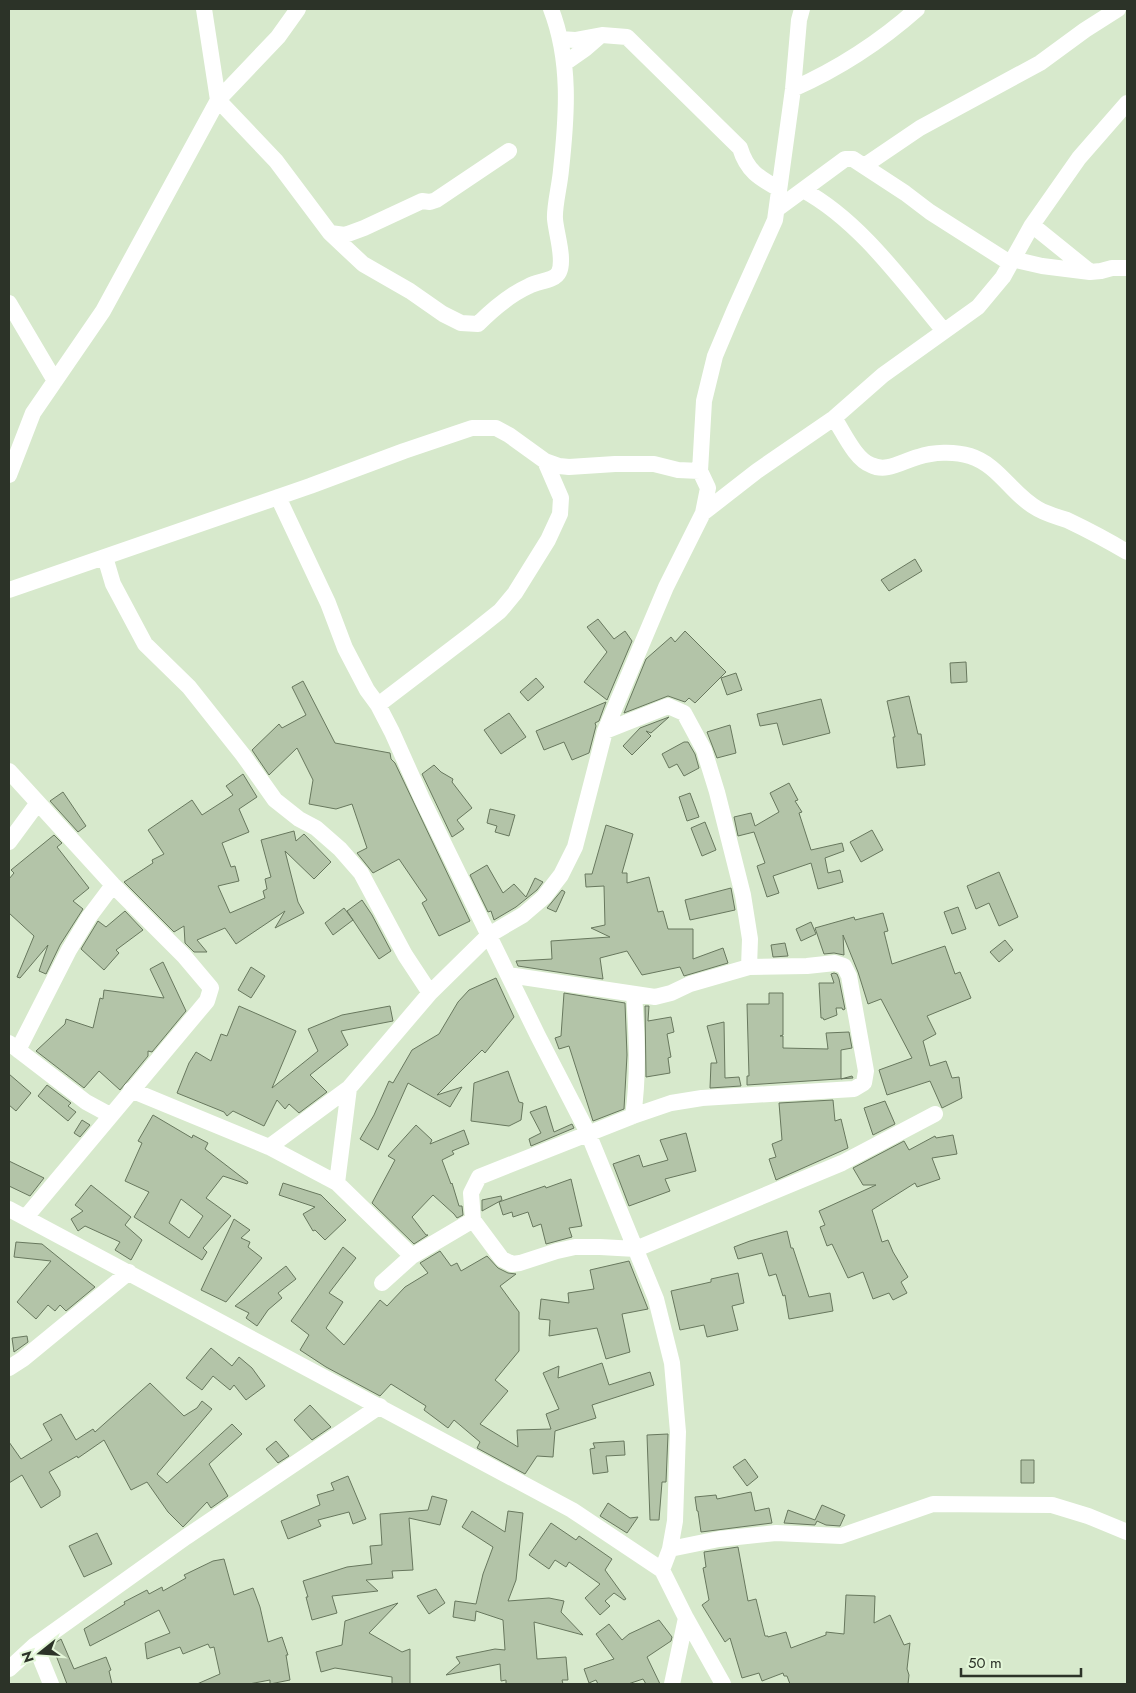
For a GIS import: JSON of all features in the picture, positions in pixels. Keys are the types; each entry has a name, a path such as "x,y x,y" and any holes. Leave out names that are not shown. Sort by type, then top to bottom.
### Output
{"street":[{"path":"204,9 218,100 276,162 330,233 364,264 410,290 443,314 461,323 478,324 497,305 530,285 556,277 560,271 560,246 555,218 564,141 567,89 565,63 551,9"},
{"path":"9,474 33,413 104,310 218,100 278,37 298,9"},
{"path":"269,1147 348,1088 430,993 489,935 523,915 544,897 561,875 576,848 605,731 666,587 703,513 708,488 700,471 704,401 715,356 775,220 793,90 799,20 802,9"},
{"path":"793,90 814,80 893,30 917,9"},
{"path":"864,166 920,128 1040,64 1085,30 1118,9"},
{"path":"560,39 575,40 602,35 627,37 740,148 744,162 758,177 779,189"},
{"path":"565,63 602,35"},
{"path":"703,513 756,471 834,418 883,374 978,306 1003,276 1032,225 1079,158 1127,103"},
{"path":"330,233 345,235 422,201 430,202 436,200 509,151"},
{"path":"777,209 846,159 853,159 930,212 1011,261 1090,272 1101,272 1112,268 1127,268"},
{"path":"803,190 853,227 888,263 944,331"},
{"path":"1032,225 1090,272"},
{"path":"9,303 55,381"},
{"path":"834,418 861,460 872,466 883,469 933,453 970,456 991,466 1008,485 1038,510 1097,534 1127,552"},
{"path":"9,590 472,428 496,428 546,461 559,466 654,464 678,470 700,471"},
{"path":"378,705 500,611 515,593 548,540 560,514 561,498 546,461"},
{"path":"278,497 328,603 345,648 366,690 378,705 508,975 588,1133 656,1299 672,1363 678,1432 674,1521 670,1549 662,1570"},
{"path":"105,557 113,584 145,644 190,687 243,755 274,800 299,819 316,828 340,849 362,873 405,956 430,993"},
{"path":"605,731 668,706 684,713 704,750 743,895 750,940 749,967"},
{"path":"9,771 37,804 113,885 184,956 211,988 207,1001 130,1090 26,1217"},
{"path":"9,842 37,804"},
{"path":"110,1115 86,1102 13,1047 68,950 89,917 113,885"},
{"path":"508,975 656,998 690,984 749,967 807,966 835,963 844,966 849,976 866,1071 864,1083 854,1089 702,1098 671,1103 632,1116 479,1177 471,1193 473,1220 502,1259 512,1264 575,1247 636,1249 842,1163 934,1114"},
{"path":"632,1116 637,1088 634,994"},
{"path":"337,1182 348,1088"},
{"path":"130,1090 269,1147 337,1182 412,1256"},
{"path":"9,1209 572,1510 662,1570 723,1684"},
{"path":"382,1283 412,1256 473,1220"},
{"path":"9,1368 23,1359 129,1272"},
{"path":"9,1669 35,1645 186,1537 380,1406"},
{"path":"670,1549 719,1539 766,1534 841,1536 933,1504 1052,1505 1088,1516 1127,1532"},
{"path":"672,1684 686,1618"},
{"path":"35,1645 51,1684"}],"building":[{"path":"915,559 922,571 889,591 881,580"},
{"path":"598,619 614,639 625,631 632,641 607,700 584,682 607,652 587,627"},
{"path":"685,631 726,672 695,703 689,698 685,702 668,696 624,713 646,659 671,637 675,642"},
{"path":"966,662 967,682 951,683 950,663"},
{"path":"736,673 742,690 727,695 721,678"},
{"path":"536,678 544,687 528,701 520,692"},
{"path":"303,681 335,743 390,753 391,759 395,763 470,921 439,936 422,903 427,900 399,859 373,873 357,853 367,848 352,804 336,809 309,804 313,780 297,748 269,775 252,750 279,724 282,728 306,715 292,687"},
{"path":"909,696 918,734 921,734 925,765 897,768 893,737 895,737 887,701"},
{"path":"821,699 830,733 783,745 777,723 760,726 757,714"},
{"path":"606,702 599,721 595,723 596,726 589,753 572,760 564,742 544,750 536,731"},
{"path":"509,713 526,737 501,754 484,730"},
{"path":"669,717 651,733 646,731 651,736 632,755 623,746 640,728"},
{"path":"730,725 736,753 717,758 707,732"},
{"path":"684,742 688,742 695,754 699,768 684,776 677,764 669,768 662,754"},
{"path":"434,765 453,779 452,782 472,808 457,820 464,829 452,837 422,774"},
{"path":"243,774 257,797 239,809 249,832 222,843 231,867 235,866 239,881 218,886 230,913 265,898 263,891 267,889 265,879 271,877 261,840 294,831 296,841 304,834 331,862 314,879 285,851 298,902 304,913 275,928 285,911 236,944 225,928 197,940 207,952 194,952 185,943 184,926 174,932 124,882 153,863 152,860 164,854 148,830 192,800 202,815 233,795 226,786"},
{"path":"789,783 798,800 795,801 802,812 799,813 811,850 842,843 844,851 825,858 828,873 840,870 843,882 818,889 811,863 773,876 779,893 767,897 757,866 765,863 754,832 738,836 734,817 751,813 755,826 779,812 770,793"},
{"path":"63,792 86,826 78,832 50,801"},
{"path":"690,793 699,817 687,821 679,797"},
{"path":"490,809 515,815 509,836 495,832 497,826 487,823"},
{"path":"705,822 716,850 702,856 691,828"},
{"path":"606,825 633,834 622,873 627,873 627,883 649,877 658,912 663,911 668,929 693,929 693,959 723,948 728,963 684,976 680,967 642,975 627,951 600,958 603,979 518,966 516,961 552,959 551,941 610,937 591,928 605,925 604,886 586,887 585,874 592,874"},
{"path":"872,830 883,850 861,862 850,842"},
{"path":"54,835 62,843 57,847 89,888 73,901 83,909 60,945 46,974 39,971 48,945 20,978 17,977 34,936 9,913 9,879 14,873 11,870"},
{"path":"487,865 503,893 514,884 526,897 535,878 543,882 537,890 516,907 494,920 491,911 488,912 470,875"},
{"path":"999,872 1018,917 999,926 989,903 976,909 967,886"},
{"path":"731,888 735,910 690,920 685,900"},
{"path":"562,890 565,892 556,912 547,908"},
{"path":"362,900 391,951 379,959 347,911"},
{"path":"958,907 966,929 952,934 944,912"},
{"path":"344,908 353,920 333,935 325,923"},
{"path":"125,911 143,930 116,950 119,953 104,970 81,949 98,921 106,927"},
{"path":"883,913 888,931 884,932 892,964 945,946 955,974 960,972 971,998 927,1016 936,1034 923,1041 930,1066 946,1061 952,1078 959,1077 962,1098 942,1108 930,1081 887,1095 879,1070 912,1058 881,999 868,1004 843,935 844,955 824,954 815,928 854,917 855,920"},
{"path":"811,922 816,934 801,941 796,929"},
{"path":"1005,940 1013,950 999,962 990,952"},
{"path":"785,943 788,956 773,957 771,945"},
{"path":"163,962 186,1011 152,1052 148,1051 148,1056 120,1090 99,1071 84,1088 36,1051 65,1024 66,1019 93,1028 100,998 103,999 104,990 164,998 150,969"},
{"path":"251,967 265,976 251,998 238,990"},
{"path":"831,974 837,974 839,979 845,1009 836,1008 837,1015 824,1020 821,1018 819,983 834,983"},
{"path":"496,978 514,1017 485,1053 482,1050 437,1095 462,1087 450,1107 408,1083 378,1150 360,1139 374,1115 389,1081 393,1083 412,1050 439,1034 458,1002 469,990"},
{"path":"564,993 625,1003 627,1055 624,1109 593,1121 569,1046 559,1049 555,1038 561,1036"},
{"path":"769,993 783,993 783,1035 780,1036 783,1036 783,1048 828,1049 826,1033 849,1032 852,1048 841,1050 841,1079 747,1085 747,1076 749,1076 747,1004 769,1004"},
{"path":"239,1006 296,1031 272,1088 318,1051 308,1029 342,1015 390,1006 393,1021 341,1031 348,1045 310,1075 327,1092 299,1113 289,1104 285,1109 277,1100 264,1126 233,1111 227,1116 224,1112 177,1093 189,1063 196,1052 211,1061 221,1034 227,1036"},
{"path":"645,1006 649,1006 648,1021 671,1017 674,1032 667,1034 671,1057 668,1058 670,1073 646,1077"},
{"path":"724,1022 725,1078 739,1077 741,1086 710,1088 711,1063 717,1063 707,1026"},
{"path":"508,1071 519,1102 523,1103 521,1120 509,1126 471,1121 474,1083"},
{"path":"9,1074 31,1093 16,1111 9,1105"},
{"path":"47,1085 71,1103 68,1106 76,1112 68,1121 38,1096"},
{"path":"833,1100 835,1121 841,1119 848,1148 776,1180 769,1159 776,1157 772,1144 782,1140 779,1103"},
{"path":"885,1101 895,1124 873,1135 864,1108"},
{"path":"546,1106 554,1132 572,1124 574,1128 531,1146 529,1139 541,1133 530,1112"},
{"path":"153,1115 192,1138 193,1135 208,1143 205,1149 248,1182 247,1184 223,1176 206,1198 231,1216 203,1248 207,1252 202,1260 134,1217 149,1192 125,1181 142,1143 138,1141","holes":["181,1199 203,1216 189,1238 169,1223"]},
{"path":"82,1120 90,1125 80,1137 74,1133"},
{"path":"416,1125 432,1140 430,1144 464,1130 469,1144 452,1151 454,1154 442,1160 459,1206 462,1206 463,1215 457,1218 433,1195 412,1217 428,1235 414,1244 372,1203 395,1160 388,1156"},
{"path":"686,1133 696,1171 665,1179 670,1191 629,1206 613,1164 639,1155 643,1167 668,1160 660,1140"},
{"path":"953,1135 957,1154 932,1158 940,1179 917,1187 915,1183 872,1210 882,1242 888,1240 908,1277 901,1282 907,1293 893,1300 889,1293 873,1299 863,1272 848,1278 832,1244 827,1246 820,1227 825,1225 819,1211 876,1185 863,1185 853,1168 904,1141 909,1150 935,1136 936,1138"},
{"path":"9,1161 44,1178 30,1196 9,1186"},
{"path":"571,1179 582,1226 569,1228 572,1237 546,1244 541,1224 533,1227 528,1212 513,1217 512,1212 503,1215 499,1202"},
{"path":"283,1183 321,1195 346,1220 325,1240 315,1230 313,1231 303,1214 315,1207 279,1195"},
{"path":"91,1185 131,1217 125,1225 142,1240 131,1260 115,1250 120,1242 85,1226 78,1231 71,1219 83,1211 75,1205"},
{"path":"501,1196 502,1200 482,1211 482,1200"},
{"path":"234,1219 250,1230 241,1238 250,1242 248,1247 262,1258 226,1302 201,1290"},
{"path":"787,1231 791,1248 793,1248 809,1297 830,1293 833,1311 789,1319 785,1295 783,1296 776,1274 769,1276 762,1253 738,1259 734,1247"},
{"path":"16,1242 42,1244 95,1287 66,1311 60,1305 55,1311 48,1305 36,1319 17,1302 51,1261 14,1257"},
{"path":"343,1247 356,1258 329,1293 343,1302 326,1328 344,1345 380,1300 387,1306 405,1287 428,1273 420,1263 440,1251 451,1266 457,1263 461,1271 487,1256 498,1268 508,1273 516,1274 500,1286 519,1312 519,1351 495,1380 508,1391 480,1424 518,1447 517,1430 551,1429 546,1414 559,1409 543,1373 559,1366 558,1378 602,1363 609,1385 650,1372 654,1385 592,1405 596,1418 555,1431 553,1457 537,1456 525,1474 477,1448 480,1442 454,1420 448,1428 424,1410 426,1406 391,1384 380,1396 326,1367 300,1350 309,1335 291,1321"},
{"path":"629,1261 648,1309 622,1314 630,1352 606,1359 597,1328 549,1336 550,1320 539,1319 541,1299 569,1303 568,1293 594,1289 590,1270"},
{"path":"286,1266 296,1279 278,1293 282,1298 268,1310 257,1326 246,1318 249,1313 235,1306"},
{"path":"738,1273 744,1303 732,1306 738,1330 707,1337 704,1325 680,1330 671,1291 711,1282 711,1279"},
{"path":"27,1336 28,1342 14,1352 12,1338"},
{"path":"211,1348 232,1366 239,1357 252,1368 265,1386 246,1400 234,1385 230,1390 213,1376 202,1390 186,1378"},
{"path":"150,1383 184,1416 197,1408 202,1401 212,1409 157,1474 167,1483 232,1424 242,1434 209,1464 228,1496 211,1508 207,1502 183,1527 168,1512 147,1482 131,1490 104,1440 78,1458 77,1456 49,1472 60,1491 60,1496 41,1508 22,1475 9,1483 9,1442 21,1459 52,1440 43,1424 61,1414 76,1440 93,1429 95,1432"},
{"path":"310,1405 331,1427 312,1440 294,1420"},
{"path":"668,1434 666,1482 662,1482 659,1520 650,1520 647,1435"},
{"path":"276,1441 289,1456 278,1463 266,1449"},
{"path":"624,1441 625,1455 606,1456 608,1472 593,1474 590,1449 595,1448 593,1443"},
{"path":"745,1459 758,1477 747,1486 733,1467"},
{"path":"1021,1460 1034,1460 1034,1483 1021,1483"},
{"path":"348,1476 366,1519 353,1524 349,1512 318,1520 321,1526 288,1539 281,1521 320,1505 317,1495 334,1490 331,1483"},
{"path":"751,1492 755,1511 769,1508 772,1523 701,1532 695,1497 716,1495 717,1499"},
{"path":"432,1496 447,1500 440,1525 409,1518 413,1570 392,1571 393,1578 366,1580 378,1591 332,1596 337,1613 312,1620 303,1581 347,1567 372,1564 370,1546 382,1545 380,1514 428,1510"},
{"path":"608,1503 630,1518 638,1517 627,1533 600,1516"},
{"path":"822,1505 845,1515 840,1526 826,1525 817,1521 815,1525 784,1523 788,1510 815,1520"},
{"path":"472,1511 505,1532 508,1511 523,1513 516,1580 508,1601 549,1598 564,1601 561,1612 583,1635 534,1622 537,1659 566,1657 568,1680 562,1680 563,1684 506,1684 506,1680 501,1681 500,1664 446,1675 460,1663 456,1657 495,1649 505,1650 503,1620 476,1611 475,1621 453,1617 455,1601 476,1604 483,1574 493,1547 462,1527"},
{"path":"551,1523 576,1540 579,1536 612,1559 605,1570 626,1599 624,1600 614,1593 605,1601 610,1606 600,1615 585,1598 600,1584 569,1562 566,1567 555,1560 549,1569 529,1555"},
{"path":"97,1533 112,1564 84,1577 69,1546"},
{"path":"738,1547 748,1601 756,1599 765,1636 768,1637 786,1632 791,1648 826,1635 826,1632 844,1634 846,1595 875,1596 874,1623 890,1615 904,1645 910,1643 907,1669 909,1675 908,1684 790,1684 787,1676 784,1676 783,1673 762,1681 759,1673 742,1678 730,1638 725,1642 702,1605 709,1600 703,1568 706,1567 704,1552"},
{"path":"224,1559 234,1595 253,1588 260,1607 268,1642 282,1637 288,1655 286,1655 290,1680 270,1684 270,1680 249,1684 197,1684 220,1674 214,1647 210,1648 208,1644 183,1654 180,1647 147,1659 145,1643 170,1633 159,1610 90,1646 84,1629 125,1604 124,1602 147,1590 149,1594 162,1587 163,1591 186,1578 184,1575 213,1561"},
{"path":"436,1589 445,1603 429,1614 417,1596"},
{"path":"398,1603 369,1633 402,1652 410,1649 410,1684 392,1684 392,1677 335,1668 321,1672 316,1652 342,1645 345,1621"},
{"path":"659,1620 672,1637 671,1641 647,1657 660,1684 646,1684 643,1679 628,1684 598,1684 596,1680 589,1683 584,1669 614,1659 596,1634 609,1624 622,1640 629,1634"},
{"path":"61,1639 74,1669 106,1657 111,1670 109,1671 112,1684 67,1684 52,1645"}]}
